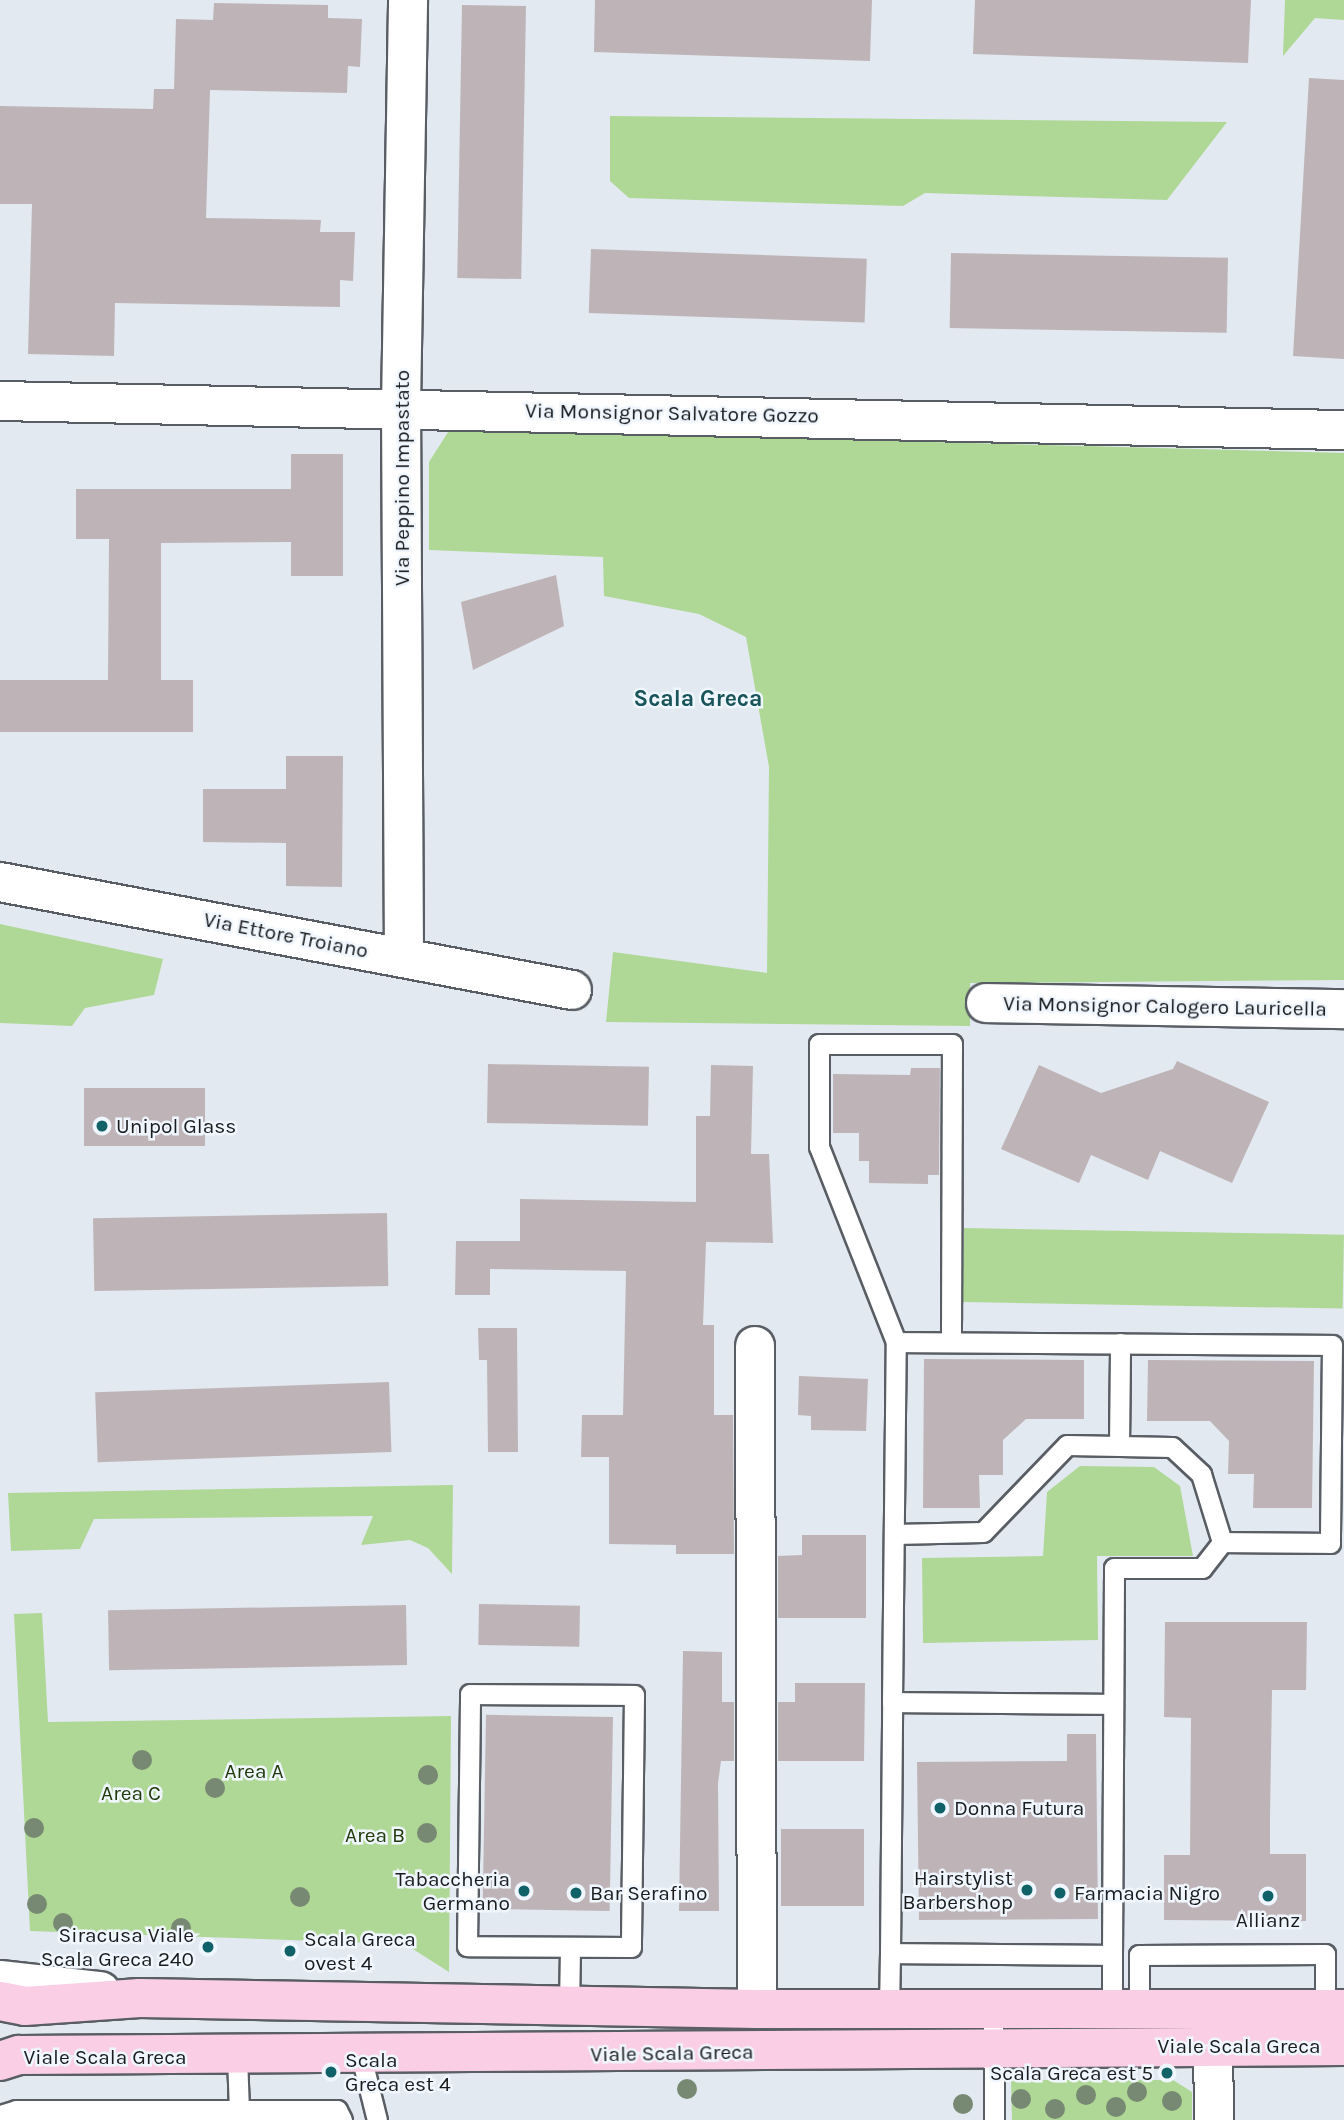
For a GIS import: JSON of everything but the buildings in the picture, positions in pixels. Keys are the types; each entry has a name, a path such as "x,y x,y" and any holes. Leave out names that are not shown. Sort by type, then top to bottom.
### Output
{"main road":[{"name":"Viale Scala Greca","path":"0,2001 25,2006 139,1998 757,2009 1335,2009"},
{"name":"Viale Scala Greca","path":"0,2061 19,2055 361,2056 1213,2045 1344,2046"}],"street":[{"name":"Via Peppino Impastato","path":"404,957 401,406 408,0"},
{"name":"Via Monsignor Salvatore Gozzo","path":"0,401 401,406 1344,430"},
{"name":"Via Ettore Troiano","path":"0,882 572,990"},
{"name":"Via Monsignor Calogero Lauricella","path":"986,1003 1344,1009"},
{"path":"755,1346 757,2009"},
{"path":"0,1980 139,1998"},
{"path":"1213,2045 1214,2120"}],"lane":[{"path":"889,2010 896,1342 819,1146 819,1044 952,1044 951,1342"},
{"path":"896,1342 1332,1345 1329,1543 1222,1542"},
{"path":"1119,1446 1120,1343"},
{"path":"894,1534 983,1532 1067,1445 1172,1447 1201,1474 1222,1542"},
{"path":"1126,2009 1112,1955 1114,1568 1202,1568 1222,1542"},
{"path":"470,1694 634,1695 631,1947 570,1947 467,1946 470,1694"},
{"path":"892,1702 1113,1704"},
{"path":"569,2006 570,1947"},
{"path":"890,1953 1112,1955"},
{"path":"1126,2009 1139,1955 1325,1954 1335,2009"},
{"path":"993,2009 994,2120"},
{"path":"237,2056 239,2110"},
{"path":"361,2056 377,2120"},
{"path":"0,2115 16,2110 337,2110 342,2120"}],"green space":[{"path":"1285,0 1344,0 1344,20 1315,18 1283,56"},
{"path":"610,116 1227,122 1167,200 925,193 903,206 629,198 610,181"},
{"path":"450,429 1344,453 1344,980 970,983 970,1026 606,1022 613,952 767,973 769,767 746,637 699,614 604,596 603,557 429,550 429,462"},
{"path":"0,924 163,959 154,995 85,1008 72,1026 0,1023"},
{"path":"964,1228 1344,1235 1343,1309 963,1302"},
{"path":"1080,1466 1154,1467 1180,1486 1193,1556 1097,1556 1098,1640 923,1643 922,1558 1043,1556 1047,1492"},
{"path":"453,1485 452,1574 428,1548 410,1540 361,1545 373,1516 94,1519 80,1549 11,1551 8,1493"},
{"path":"42,1613 48,1722 451,1716 449,1972 405,1944 30,1931 14,1614"},
{"path":"1011,2080 1173,2080 1192,2092 1192,2120 1012,2120"}],"place":[{"name":"Unipol Glass","path":"102,1126"},
{"name":"Donna Futura","path":"940,1808"},
{"name":"Hairstylist Barbershop","path":"1027,1890"},
{"name":"Tabaccheria Germano","path":"524,1891"},
{"name":"Bar Serafino","path":"576,1893"},
{"name":"Farmacia Nigro","path":"1060,1893"},
{"name":"Allianz","path":"1268,1896"},
{"name":"Siracusa Viale Scala Greca 240","path":"208,1947"},
{"name":"Scala Greca ovest 4","path":"290,1951"},
{"name":"Scala Greca est 4","path":"331,2072"},
{"name":"Scala Greca est 5","path":"1167,2073"}],"district":[{"name":"Scala Greca","path":"698,699"}],"park label":[{"name":"Area A","path":"254,1771"},
{"name":"Area C","path":"131,1793"},
{"name":"Area B","path":"375,1835"}]}
